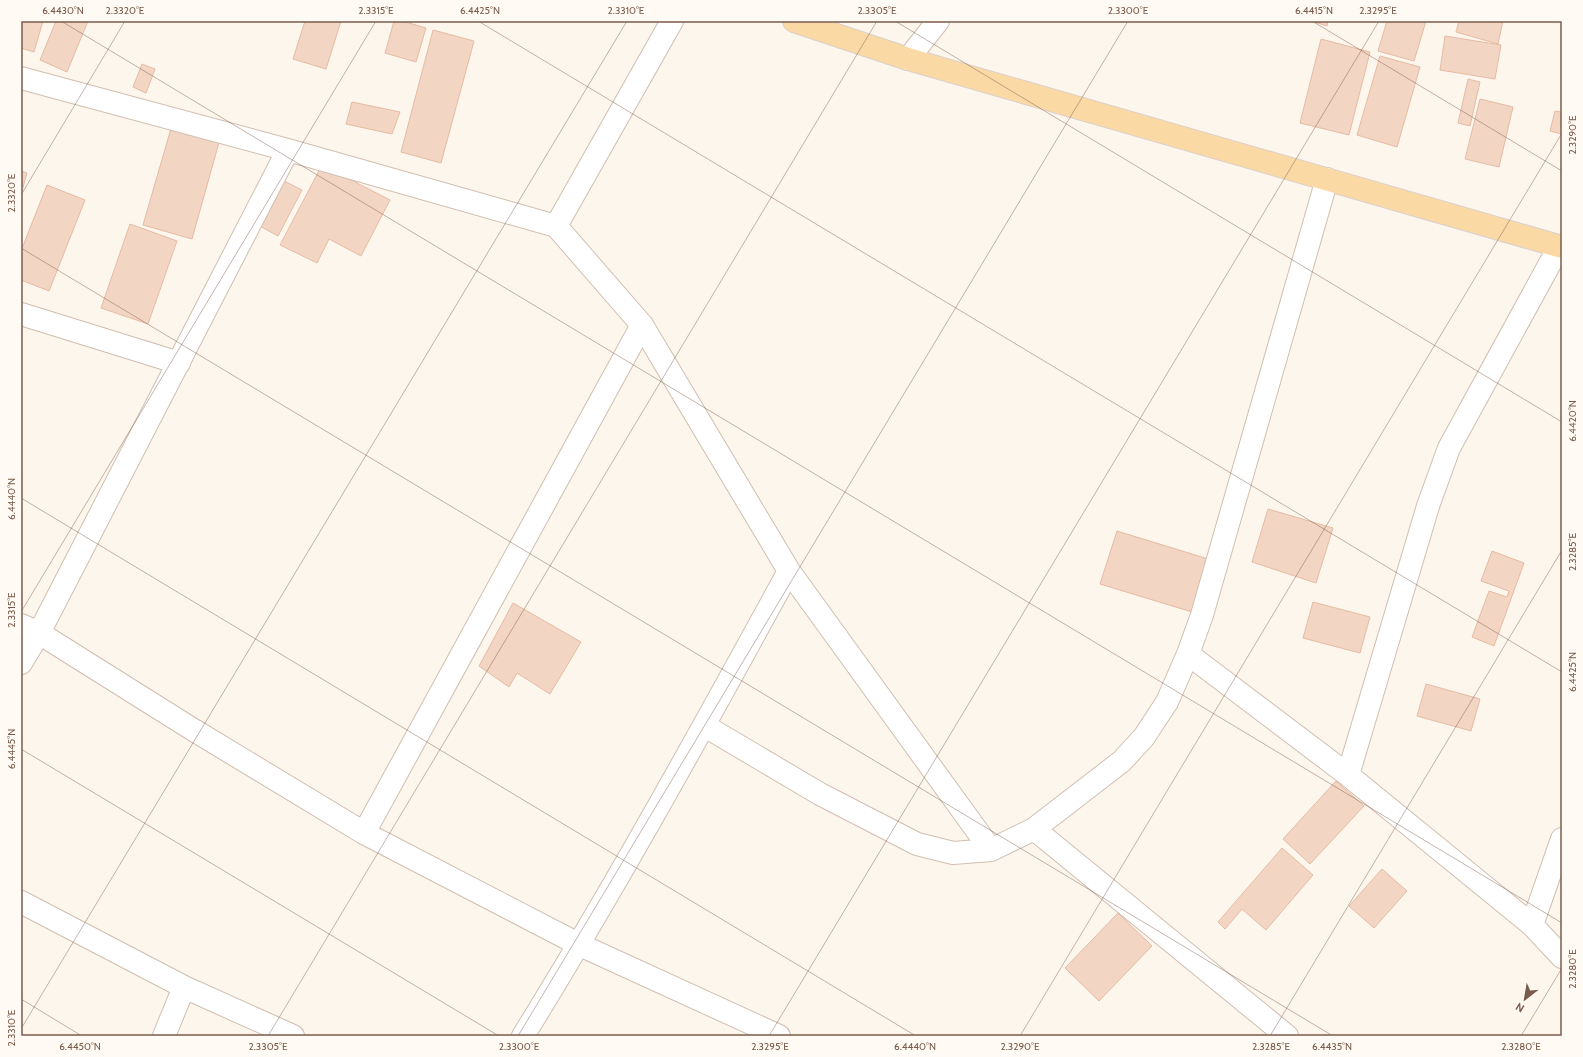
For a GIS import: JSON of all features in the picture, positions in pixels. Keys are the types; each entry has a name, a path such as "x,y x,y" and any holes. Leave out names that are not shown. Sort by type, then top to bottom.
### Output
{"main road":[{"path":"794,21 908,59 1561,247"}],"street":[{"path":"556,226 672,21"},
{"path":"908,59 938,21"},
{"path":"21,78 288,150 556,226 642,325 789,571 991,850"},
{"path":"21,663 30,629 178,363 288,150"},
{"path":"705,726 820,794 916,844 953,853 991,850 1034,829 1122,761 1144,737 1167,702 1188,654 1218,562 1327,179"},
{"path":"1348,774 1428,506 1449,448 1561,247"},
{"path":"21,314 178,363"},
{"path":"364,833 642,325"},
{"path":"522,1036 580,945 705,726 789,571"},
{"path":"30,629 364,833 580,945 765,1034"},
{"path":"1188,654 1348,774 1532,925 1562,956"},
{"path":"1034,829 1287,1036"},
{"path":"1532,925 1562,839"},
{"path":"21,902 184,987 294,1036"},
{"path":"164,1036 184,987"}],"building":[{"path":"21,21 43,21 34,52 21,48"},
{"path":"56,21 88,21 67,72 40,60"},
{"path":"305,21 341,21 326,69 293,59"},
{"path":"394,21 402,21 426,28 416,62 385,53"},
{"path":"1311,21 1328,21 1327,26"},
{"path":"1387,21 1426,21 1414,61 1378,51"},
{"path":"1459,21 1503,21 1498,44 1456,32"},
{"path":"433,30 474,41 441,163 401,152"},
{"path":"1445,36 1501,45 1495,79 1440,70"},
{"path":"1321,39 1370,52 1349,135 1300,123"},
{"path":"1380,56 1420,67 1397,147 1357,135"},
{"path":"142,64 155,69 146,93 133,87"},
{"path":"1468,79 1480,82 1470,126 1458,123"},
{"path":"1480,99 1513,107 1499,167 1465,159"},
{"path":"352,102 400,112 392,134 346,124"},
{"path":"1555,111 1562,112 1562,134 1550,131"},
{"path":"172,125 220,139 192,239 143,225"},
{"path":"322,165 390,200 361,256 329,239 317,263 280,245"},
{"path":"21,171 27,173 22,191 21,191"},
{"path":"282,180 302,190 278,236 258,225"},
{"path":"47,185 85,200 49,291 21,280 21,251"},
{"path":"130,224 177,241 148,324 101,308"},
{"path":"1268,509 1333,528 1316,583 1252,562"},
{"path":"1117,531 1218,562 1202,615 1100,584"},
{"path":"1492,551 1524,563 1494,646 1472,637 1489,591 1507,597 1509,591 1481,581"},
{"path":"1313,602 1370,617 1360,653 1303,638"},
{"path":"513,603 581,642 550,694 517,673 509,687 479,666"},
{"path":"1426,684 1480,699 1471,731 1417,716"},
{"path":"1336,781 1364,806 1310,864 1283,839"},
{"path":"1282,848 1313,875 1266,930 1242,909 1225,929 1218,922"},
{"path":"1382,869 1407,891 1374,928 1349,906"},
{"path":"1118,913 1152,946 1099,1001 1065,968"}]}
